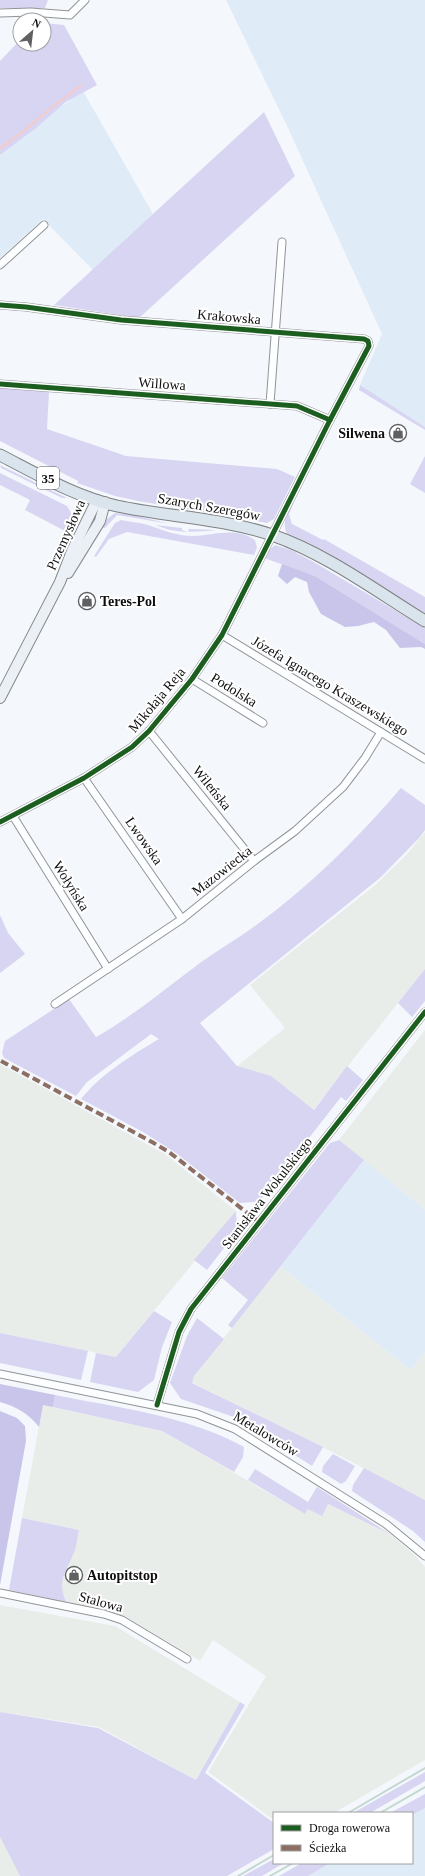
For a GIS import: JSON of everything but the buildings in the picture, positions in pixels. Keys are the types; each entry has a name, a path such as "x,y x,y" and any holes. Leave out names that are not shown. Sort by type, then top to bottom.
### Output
{"main road":[{"name":"Szarych Szeregów","path":"0,455 65,487 101,501 157,513 242,527 272,535 301,547 335,566 425,621"},
{"name":"Przemysłowa","path":"0,698 60,582 72,551 101,501"}],"street":[{"path":"0,13 31,12 70,15 85,0"},
{"path":"0,265 44,225"},
{"path":"270,404 282,242"},
{"name":"Krakowska","path":"0,305 26,307 120,320 364,339 368,341 369,346 272,535"},
{"name":"Willowa","path":"0,384 297,406 330,420"},
{"name":"Mikołaja Reja","path":"0,822 84,778 132,747 149,731 192,679 222,635 272,535"},
{"name":"Józefa Ignacego Kraszewskiego","path":"222,635 425,759"},
{"name":"Podolska","path":"192,679 263,723"},
{"name":"Wileńska","path":"149,731 254,861"},
{"name":"Mazowiecka","path":"55,1004 182,919 254,861 294,832 343,787 365,758 381,732"},
{"name":"Lwowska","path":"84,778 182,919"},
{"name":"Wołyńska","path":"13,816 108,969"},
{"name":"Stanisława Wokulskiego","path":"157,1405 177,1338 191,1309 425,1012"},
{"name":"Metalowców","path":"0,1374 197,1414 235,1429 386,1524 425,1556"},
{"name":"Stalowa","path":"0,1593 104,1614 122,1620 187,1659"}],"shaded area":[{"path":"0,0 48,0 45,8 0,8"},
{"path":"226,0 425,0 425,427 360,385 382,334 288,128"},
{"path":"52,24 64,25 97,85 66,102 35,129 0,155 0,61 12,48 12,52 52,52"},
{"path":"83,91 153,214 93,270 43,219 0,258 0,155"},
{"path":"264,112 295,176 139,318 54,305"},
{"path":"360,385 425,427 425,430 359,390"},
{"path":"0,388 49,392 47,429 126,456 277,469 295,477 274,519 267,523 115,496 77,483 78,481 0,441"},
{"path":"425,456 425,493 410,484"},
{"path":"0,465 67,498 62,498 1,468"},
{"path":"0,473 67,506 77,523 75,529 67,532 25,510 30,500 0,485"},
{"path":"294,502 289,514 292,524 323,540 324,539 425,597 425,613 341,563 288,535 285,522 287,514"},
{"path":"115,513 129,514 170,524 117,515 105,528 102,527 107,519"},
{"path":"121,520 145,524 186,536 239,533 255,540 257,548 254,555 127,532 109,539 96,557 94,556 115,523"},
{"path":"156,525 182,528 182,530 187,532 170,530"},
{"path":"189,529 216,530 200,531 188,532"},
{"path":"275,545 291,550 312,561 425,628 425,644 315,576 264,558 267,552"},
{"path":"282,564 315,576 425,644 425,649 421,647 400,648 386,630 374,622 358,626 345,627 321,614 309,592 307,582 295,577 287,584 278,576"},
{"path":"401,788 425,805 425,830 420,837 381,877 200,1023 237,1066 271,1076 314,1110 347,1066 363,1080 346,1101 341,1097 262,1198 255,1202 240,1203 176,1153 143,1132 81,1099 107,1073 159,1039 151,1034 87,1082 76,1096 4,1058 2,1053 5,1041 69,999 96,1037 123,1021 200,963 255,926 295,895 350,844"},
{"path":"425,832 425,969 306,1119 237,1066 285,1028 250,985 374,886 406,855"},
{"path":"0,915 8,933 25,954 0,973"},
{"path":"425,969 425,1001 412,1017 398,1003"},
{"path":"425,1030 425,1210 339,1140"},
{"path":"0,1064 165,1154 236,1211 116,1357 0,1333"},
{"path":"339,1140 364,1160 232,1328 228,1325 248,1300 222,1278 330,1143"},
{"path":"364,1160 425,1210 425,1352 411,1370 280,1266"},
{"path":"236,1211 237,1231 207,1270 194,1260"},
{"path":"280,1266 411,1370 425,1352 425,1500 191,1382 194,1376"},
{"path":"154,1311 172,1322 162,1347 154,1380 138,1392 90,1382 96,1353 116,1357"},
{"path":"197,1318 224,1339 194,1376 192,1383 323,1447 312,1466 234,1417 181,1399 170,1383 187,1336"},
{"path":"0,1333 88,1351 81,1380 0,1363"},
{"path":"0,1384 55,1395 53,1407 43,1405 39,1427 22,1411 0,1402"},
{"path":"55,1395 152,1414 199,1427 244,1447 243,1457 234,1472 162,1431 53,1407"},
{"path":"43,1405 162,1431 305,1514 308,1509 328,1504 390,1534 415,1555 425,1567 425,1760 336,1812 273,1812 273,1819 208,1772 266,1676 213,1640 200,1661 126,1617 109,1610 66,1602 62,1592 62,1582 66,1568 74,1553 79,1530 22,1518"},
{"path":"0,1411 17,1418 25,1426 26,1441 0,1585"},
{"path":"333,1454 355,1466 346,1481 341,1484 322,1472 323,1466"},
{"path":"364,1468 425,1500 425,1542 413,1531 352,1491 353,1485"},
{"path":"255,1469 308,1502 317,1487 390,1534 328,1504 322,1516 308,1509 305,1514 248,1480"},
{"path":"22,1518 79,1530 75,1549 62,1583 63,1595 66,1602 9,1590"},
{"path":"0,1605 115,1626 240,1702 196,1780 99,1727 0,1712"},
{"path":"240,1702 245,1705 205,1773 273,1822 273,1850 227,1876 20,1876 0,1837 0,1712 98,1728 196,1780"},
{"path":"425,1772 425,1781 372,1812 355,1812"},
{"path":"425,1794 425,1808 413,1814 413,1812 392,1812"},
{"path":"425,1808 425,1876 308,1876 328,1864 413,1864 413,1814"},
{"path":"0,1837 20,1876 0,1876"},
{"path":"273,1860 273,1864 282,1864 262,1876 243,1876"},
{"path":"300,1864 328,1864 308,1876 279,1876"}],"waterway":[{"path":"0,148 81,85"}],"railway":[{"path":"350,1812 425,1768"},
{"path":"382,1812 425,1787"},
{"path":"238,1876 273,1856"},
{"path":"270,1876 291,1864"}],"marked path":[{"path":"1,1061 169,1152 259,1222"}],"cycle path":[{"path":"0,305 26,307 121,320 364,339 368,341 369,346 330,420 297,406 0,384"},
{"path":"0,822 84,778 132,747 149,731 192,679 222,635 330,420"},
{"path":"157,1405 179,1332 191,1309 425,1012"}],"place":[{"name":"Silwena","path":"398,433"},
{"name":"Teres-Pol","path":"87,601"},
{"name":"Autopitstop","path":"74,1575"}]}
